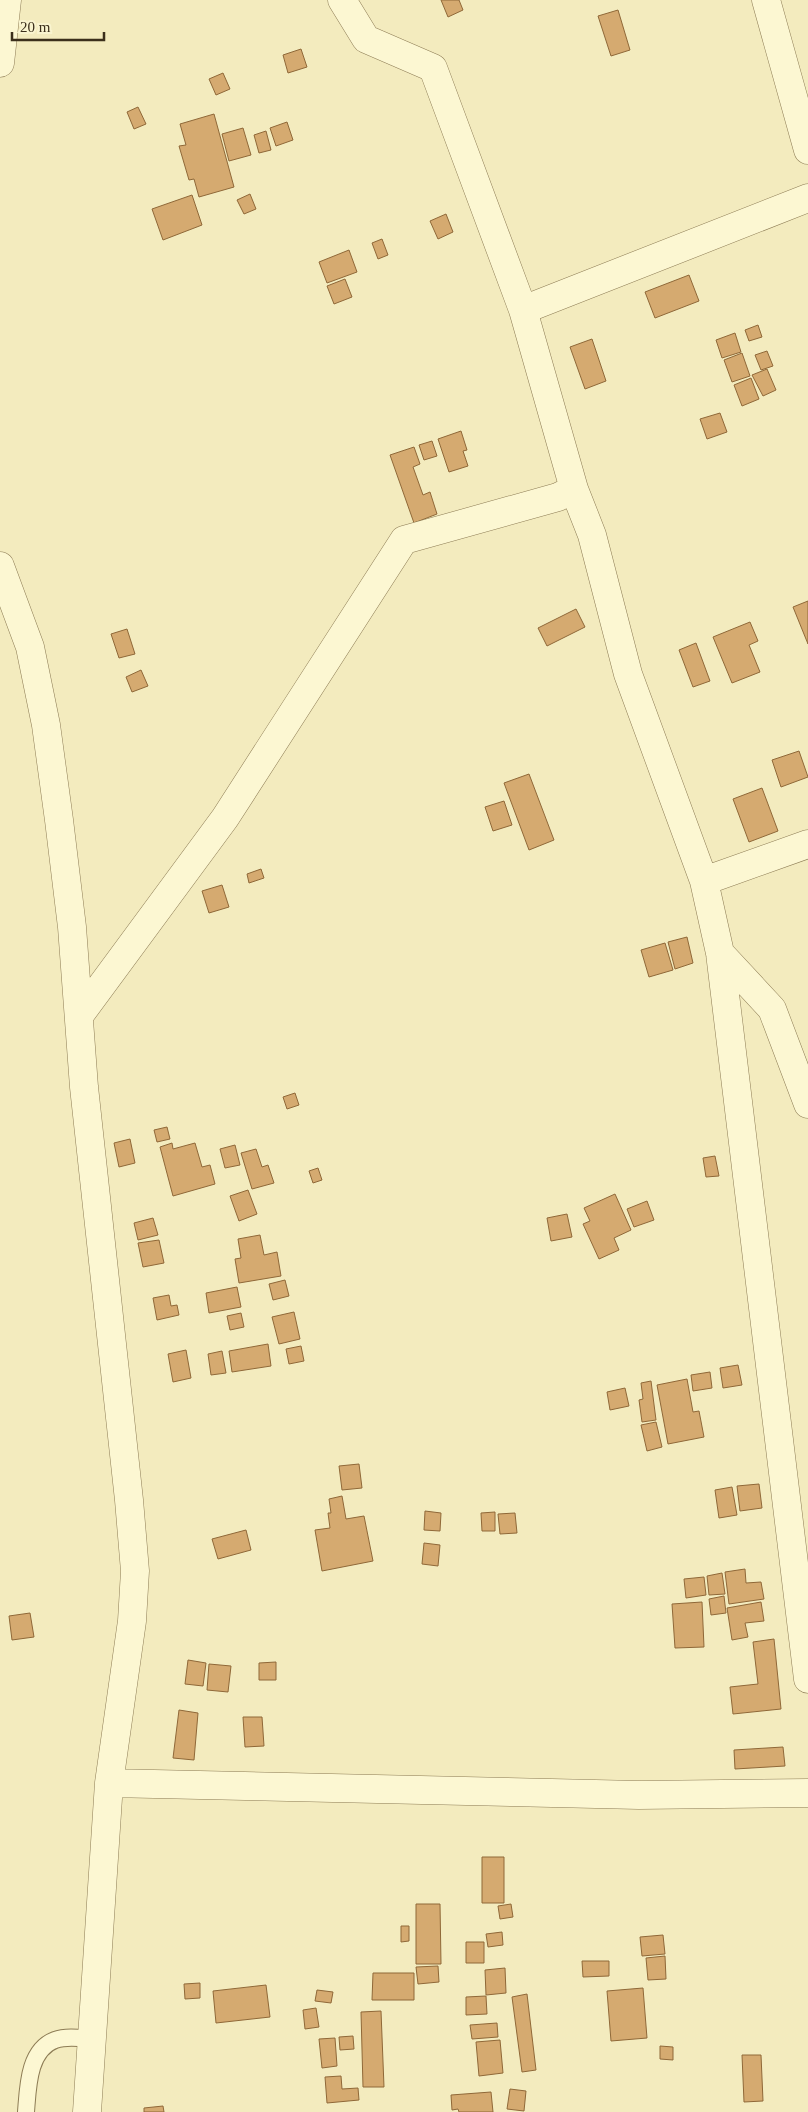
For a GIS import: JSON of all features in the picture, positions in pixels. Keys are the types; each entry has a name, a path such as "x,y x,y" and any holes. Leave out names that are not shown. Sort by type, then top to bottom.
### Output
{"street":[{"path":"0,63 7,0"},
{"path":"342,0 366,39 433,68 523,310 574,489 592,535 628,674 704,881 720,953 808,1679"},
{"path":"766,0 808,150"},
{"path":"523,310 808,198"},
{"path":"79,1016 225,818 404,540 558,497 574,489"},
{"path":"0,566 30,647 46,725 72,927 84,1087 130,1500 135,1571 132,1621 109,1783 86,2112"},
{"path":"704,881 808,844"},
{"path":"720,953 772,1009 808,1104"},
{"path":"109,1783 639,1795 808,1794"}],"lane":[{"path":"26,2112 29,2080 36,2056 45,2046 55,2040 66,2038 91,2039"}],"building":[{"path":"441,0 459,0 463,10 448,17"},
{"path":"618,10 630,50 611,56 598,16"},
{"path":"301,49 307,67 288,73 283,55"},
{"path":"223,73 230,89 216,95 209,79"},
{"path":"138,107 146,124 134,129 127,112"},
{"path":"214,114 234,187 199,197 194,179 189,180 179,146 186,145 180,124"},
{"path":"287,122 293,140 276,146 270,128"},
{"path":"243,128 251,155 229,161 222,134"},
{"path":"266,131 271,150 259,153 254,135"},
{"path":"250,194 256,209 244,214 237,200"},
{"path":"192,195 202,225 163,240 152,209"},
{"path":"446,214 453,232 438,239 430,221"},
{"path":"382,239 388,255 378,259 372,243"},
{"path":"349,250 357,272 327,283 319,262"},
{"path":"689,275 699,301 655,318 645,292"},
{"path":"345,279 352,297 334,304 327,286"},
{"path":"758,325 762,337 749,341 745,330"},
{"path":"735,333 741,352 722,358 716,340"},
{"path":"592,339 606,381 585,389 570,347"},
{"path":"767,351 773,366 761,370 755,355"},
{"path":"742,353 750,376 732,382 724,360"},
{"path":"767,369 776,390 763,396 752,375"},
{"path":"751,378 759,399 742,406 734,385"},
{"path":"720,413 727,432 707,439 700,419"},
{"path":"461,431 467,450 463,451 468,466 449,472 438,439"},
{"path":"432,441 437,456 424,460 419,445"},
{"path":"414,447 420,464 413,467 423,495 430,492 437,514 414,523 390,455"},
{"path":"808,601 808,644 793,607"},
{"path":"576,609 585,627 547,646 538,628"},
{"path":"750,622 758,641 749,645 760,672 732,683 713,637"},
{"path":"127,629 135,654 119,658 111,634"},
{"path":"696,643 710,681 693,687 679,650"},
{"path":"141,670 148,686 132,692 126,677"},
{"path":"799,751 808,777 781,787 772,760"},
{"path":"529,774 554,840 529,850 504,783"},
{"path":"762,788 778,831 749,842 733,799"},
{"path":"504,801 512,825 493,831 485,807"},
{"path":"261,869 264,878 249,883 247,874"},
{"path":"222,885 229,907 209,913 202,891"},
{"path":"687,937 693,963 675,969 668,942"},
{"path":"665,943 673,970 649,977 641,950"},
{"path":"295,1093 299,1105 287,1109 283,1097"},
{"path":"167,1127 170,1139 157,1142 154,1130"},
{"path":"130,1139 135,1163 119,1167 114,1143"},
{"path":"172,1143 173,1149 195,1143 202,1167 210,1165 215,1184 173,1196 160,1147"},
{"path":"235,1145 240,1165 225,1168 220,1149"},
{"path":"256,1149 262,1167 268,1165 274,1183 252,1189 241,1153"},
{"path":"715,1156 719,1176 706,1177 703,1158"},
{"path":"318,1168 322,1180 313,1183 309,1171"},
{"path":"248,1190 257,1214 239,1221 230,1196"},
{"path":"615,1194 631,1230 614,1238 619,1250 599,1259 583,1224 590,1221 584,1208"},
{"path":"647,1201 654,1220 634,1227 627,1209"},
{"path":"567,1214 572,1237 551,1241 547,1218"},
{"path":"153,1218 158,1235 138,1240 134,1223"},
{"path":"260,1235 264,1255 277,1252 281,1276 239,1283 235,1259 241,1258 238,1239"},
{"path":"159,1240 164,1263 143,1267 138,1243"},
{"path":"285,1280 289,1296 273,1300 269,1284"},
{"path":"237,1287 241,1307 209,1313 206,1293"},
{"path":"169,1295 171,1306 177,1305 179,1315 157,1320 153,1298"},
{"path":"294,1312 300,1339 279,1344 272,1317"},
{"path":"241,1313 244,1327 230,1330 227,1316"},
{"path":"268,1344 271,1366 232,1372 229,1351"},
{"path":"301,1346 304,1361 289,1364 286,1349"},
{"path":"186,1350 191,1378 173,1382 168,1354"},
{"path":"222,1351 226,1373 211,1375 208,1354"},
{"path":"738,1365 742,1385 723,1388 720,1368"},
{"path":"710,1372 712,1388 693,1391 691,1375"},
{"path":"687,1379 693,1412 699,1411 704,1437 668,1444 657,1385"},
{"path":"651,1381 656,1420 642,1422 639,1400 643,1399 641,1383"},
{"path":"625,1388 629,1406 610,1410 607,1392"},
{"path":"656,1422 662,1447 647,1451 641,1425"},
{"path":"359,1464 362,1488 342,1490 339,1466"},
{"path":"759,1484 762,1508 740,1511 737,1486"},
{"path":"732,1487 737,1515 719,1518 715,1490"},
{"path":"342,1496 346,1519 364,1516 373,1561 322,1571 315,1530 330,1528 328,1513 331,1513 329,1499"},
{"path":"425,1511 441,1513 440,1531 424,1530"},
{"path":"495,1512 495,1531 482,1531 481,1513"},
{"path":"515,1513 517,1533 500,1534 498,1514"},
{"path":"246,1530 251,1550 218,1559 212,1539"},
{"path":"424,1543 440,1545 438,1566 422,1564"},
{"path":"745,1569 746,1583 761,1582 764,1599 729,1604 725,1572"},
{"path":"722,1573 725,1594 709,1595 707,1576"},
{"path":"704,1577 706,1595 686,1598 684,1579"},
{"path":"724,1596 726,1613 711,1615 709,1599"},
{"path":"702,1602 704,1647 675,1648 672,1604"},
{"path":"761,1602 764,1621 745,1623 748,1637 732,1640 727,1608"},
{"path":"30,1613 34,1637 12,1640 9,1616"},
{"path":"774,1639 781,1709 733,1714 730,1687 758,1684 753,1642"},
{"path":"188,1660 206,1663 203,1686 185,1684"},
{"path":"276,1662 276,1680 259,1680 259,1663"},
{"path":"209,1664 231,1666 228,1692 207,1690"},
{"path":"179,1710 198,1713 194,1760 173,1758"},
{"path":"243,1717 262,1717 264,1746 245,1747"},
{"path":"783,1747 785,1766 735,1769 734,1750"},
{"path":"482,1857 504,1857 504,1903 482,1903"},
{"path":"416,1904 440,1904 441,1964 416,1964"},
{"path":"511,1904 513,1917 500,1919 498,1906"},
{"path":"401,1926 409,1926 409,1941 401,1942"},
{"path":"502,1932 503,1945 488,1947 486,1934"},
{"path":"663,1935 665,1954 642,1956 640,1937"},
{"path":"466,1942 484,1942 484,1963 466,1963"},
{"path":"665,1956 666,1979 648,1980 646,1958"},
{"path":"582,1961 609,1961 609,1976 583,1977"},
{"path":"438,1966 439,1982 418,1984 416,1967"},
{"path":"505,1968 506,1993 486,1995 485,1970"},
{"path":"373,1973 414,1973 414,2000 372,2000"},
{"path":"200,1983 200,1998 185,1999 184,1984"},
{"path":"266,1985 270,2017 216,2023 213,1991"},
{"path":"643,1988 647,2038 611,2041 607,1991"},
{"path":"317,1990 333,1992 331,2003 315,2001"},
{"path":"527,1994 536,2070 522,2072 512,1997"},
{"path":"486,1996 487,2014 466,2015 466,1997"},
{"path":"316,2008 319,2027 305,2029 303,2010"},
{"path":"381,2011 384,2087 363,2087 361,2012"},
{"path":"497,2023 498,2037 472,2039 470,2025"},
{"path":"353,2036 354,2049 340,2050 339,2037"},
{"path":"335,2038 337,2066 322,2068 319,2039"},
{"path":"500,2040 503,2073 479,2076 476,2042"},
{"path":"660,2046 673,2047 673,2060 660,2059"},
{"path":"742,2055 761,2055 763,2101 744,2102"},
{"path":"341,2076 342,2089 358,2088 359,2100 327,2103 325,2077"},
{"path":"510,2089 526,2091 524,2111 507,2109"},
{"path":"491,2092 493,2112 459,2112 458,2109 452,2110 451,2095"},
{"path":"163,2106 164,2112 144,2112 144,2108"}]}
